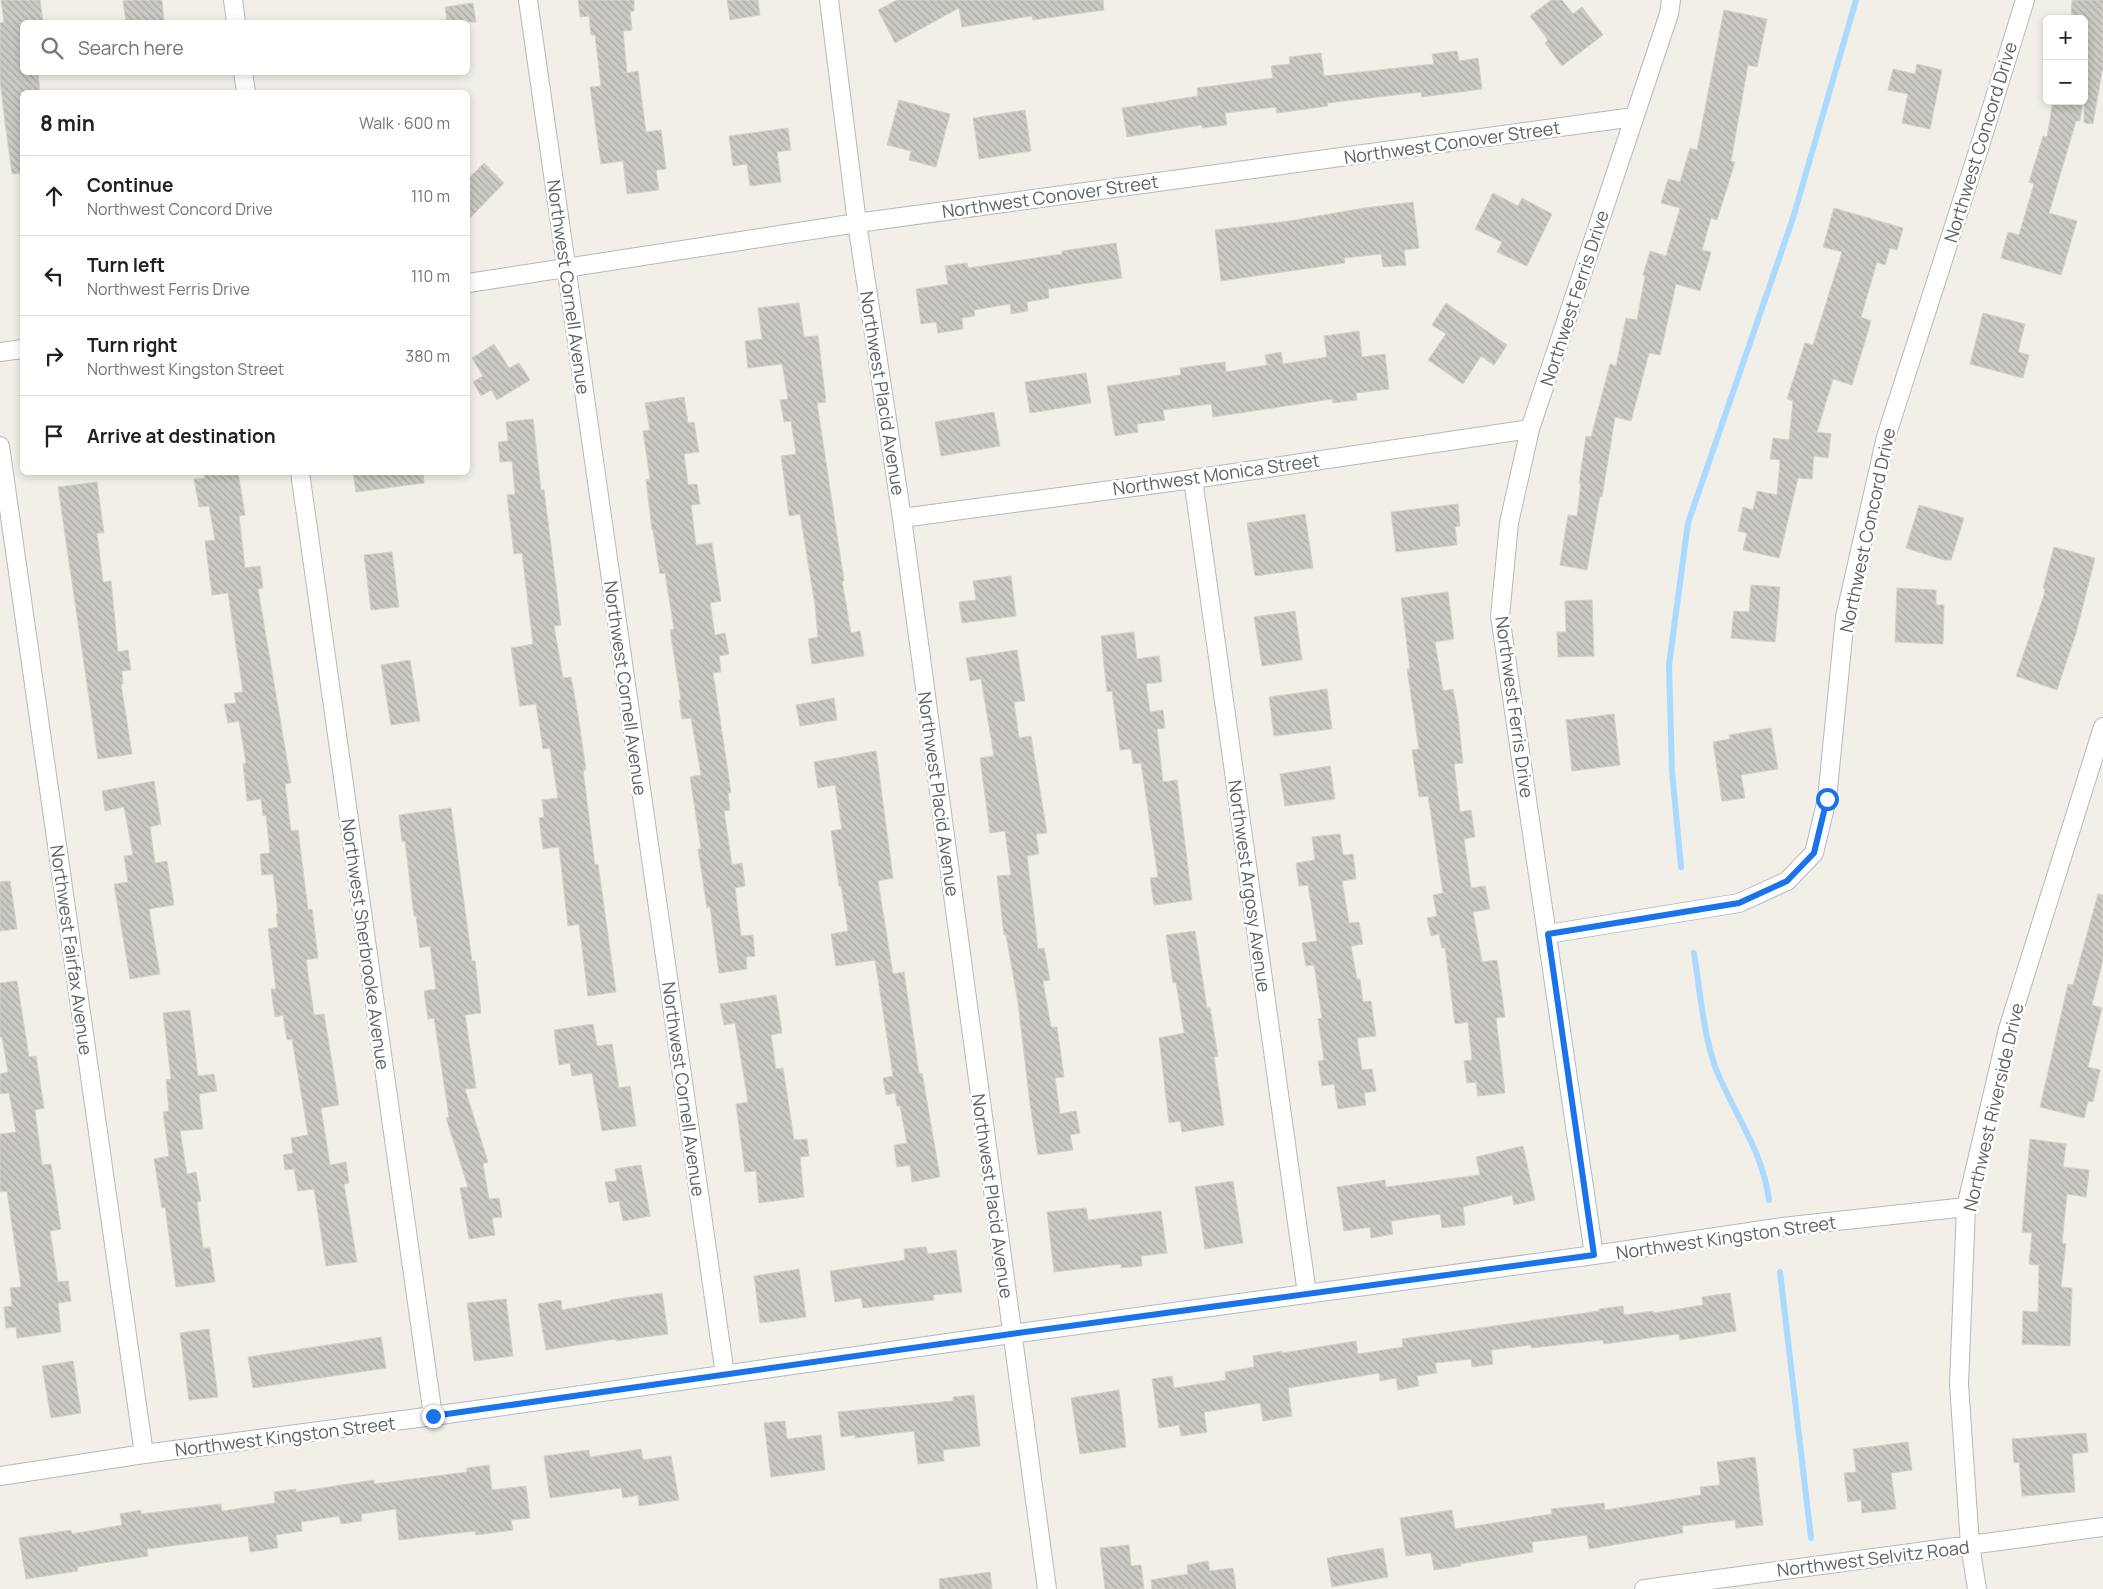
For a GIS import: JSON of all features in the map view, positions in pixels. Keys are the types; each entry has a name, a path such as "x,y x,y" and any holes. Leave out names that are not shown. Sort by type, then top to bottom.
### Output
{"street":[{"path":"233,0 236,20"},
{"name":"Northwest Cornell Avenue","path":"528,0 725,1375"},
{"name":"Northwest Placid Avenue","path":"829,0 857,223 902,518 1047,1589"},
{"name":"Northwest Ferris Drive","path":"1594,1255 1500,616 1509,523 1530,429 1669,14 1671,0"},
{"name":"Northwest Concord Drive","path":"1548,934 1739,903 1787,881 1814,853 1827,799 1845,617 1886,437 2025,0"},
{"path":"243,75 246,90"},
{"name":"Northwest Conover Street","path":"470,283 857,223 1634,117"},
{"path":"0,352 20,349"},
{"name":"Northwest Monica Street","path":"902,518 1193,479 1530,429"},
{"name":"Northwest Fairfax Avenue","path":"0,446 144,1454"},
{"name":"Northwest Sherbrooke Avenue","path":"300,475 433,1416"},
{"name":"Northwest Argosy Avenue","path":"1193,479 1308,1294"},
{"name":"Northwest Riverside Drive","path":"1976,1589 1970,1545 1959,1384 1966,1207 2008,1029 2103,727"},
{"name":"Northwest Kingston Street","path":"0,1476 144,1454 433,1416 1011,1334 1594,1255 1782,1227 1966,1207"},
{"name":"Northwest Selvitz Road","path":"1644,1589 2103,1527"}],"building":[{"path":"1,0 40,0 43,20 20,20 20,75 38,75 40,90 20,90 20,173 12,174 0,80 0,23 4,22"},
{"path":"162,0 164,20 126,20 123,1"},
{"path":"578,0 634,0 634,11 630,12 632,30 623,31 627,73 638,71 646,132 661,130 666,169 656,170 659,190 627,194 623,161 601,164 590,87 601,86 595,35 591,35 589,16 580,17"},
{"path":"727,0 758,0 760,15 730,20"},
{"path":"897,0 1103,0 1104,10 1033,20 1032,16 962,27 959,8 895,43 878,10"},
{"path":"1551,0 1562,0 1573,14 1582,7 1603,35 1562,66 1545,43 1548,40 1530,16"},
{"path":"2072,0 2103,0 2103,66 2093,124 2084,123 2084,105 2088,105 2088,15 2071,15"},
{"path":"473,3 476,22 470,22 470,20 447,20 445,7"},
{"path":"1724,10 1767,19 1757,67 1748,65 1731,161 1735,162 1717,220 1711,218 1702,250 1711,252 1700,291 1676,284 1660,355 1649,353 1631,421 1615,417 1602,497 1600,496 1587,570 1560,565 1568,515 1577,516 1581,483 1579,483 1586,436 1591,437 1610,364 1616,366 1626,318 1637,320 1645,276 1643,275 1650,251 1666,256 1680,208 1661,203 1668,179 1680,182 1690,148 1697,150"},
{"path":"1457,51 1459,61 1478,58 1482,89 1422,97 1421,92 1327,103 1328,106 1277,113 1276,107 1225,113 1227,125 1202,128 1202,125 1127,137 1122,108 1198,96 1197,88 1273,78 1271,66 1290,64 1289,57 1321,53 1324,76 1434,64 1432,54"},
{"path":"1917,64 1942,70 1930,129 1902,123 1908,94 1888,90 1893,69 1915,74"},
{"path":"899,100 950,114 936,167 909,160 911,151 887,145"},
{"path":"2052,105 2082,105 2080,121 2076,121 2049,213 2077,221 2061,275 2001,258 2008,232 2019,235 2034,184 2029,182 2043,136 2047,137"},
{"path":"1025,110 1031,151 979,159 973,118"},
{"path":"788,128 791,150 777,152 781,182 750,186 747,164 733,166 729,136"},
{"path":"484,163 504,183 470,218 470,177"},
{"path":"1493,193 1518,206 1522,198 1552,214 1527,266 1497,252 1502,242 1475,229"},
{"path":"1413,202 1419,248 1404,250 1406,265 1383,267 1381,254 1344,258 1345,263 1221,281 1215,230"},
{"path":"1834,208 1903,228 1897,250 1890,248 1885,265 1877,262 1861,317 1871,321 1852,385 1833,379 1817,432 1831,434 1828,458 1814,456 1812,479 1798,478 1779,558 1743,550 1747,533 1738,531 1743,507 1753,510 1757,491 1777,495 1780,460 1770,459 1773,438 1789,440 1793,401 1787,399 1805,343 1813,345 1842,252 1823,247"},
{"path":"1116,243 1122,278 1048,289 1049,298 1027,302 1028,311 1011,314 1010,304 974,310 975,316 962,318 963,329 938,333 936,322 921,324 916,289 948,284 945,266 967,263 968,268 1062,254 1062,251"},
{"path":"799,303 804,337 818,336 826,402 817,403 844,581 842,581 851,633 860,631 864,656 812,664 808,639 818,637 815,605 800,514 789,516 781,456 796,454 791,421 784,422 780,400 788,399 782,364 748,368 745,341 762,339 758,308"},
{"path":"1446,303 1507,345 1494,365 1481,356 1463,384 1428,360 1446,334 1432,325"},
{"path":"1983,313 2025,324 2018,352 2029,355 2023,378 1970,364"},
{"path":"1359,331 1362,357 1385,354 1389,389 1356,393 1357,400 1333,403 1332,399 1213,417 1211,404 1163,410 1165,420 1137,424 1138,432 1115,436 1107,386 1181,375 1180,368 1225,362 1226,372 1267,365 1265,355 1281,352 1283,364 1327,357 1324,336"},
{"path":"494,344 509,368 519,363 530,380 497,400 491,390 481,396 473,382 483,376 472,358"},
{"path":"1086,373 1091,403 1030,413 1025,382"},
{"path":"684,397 688,423 694,422 699,452 684,454 688,485 697,484 700,504 691,505 696,545 712,543 721,601 710,603 715,635 725,633 729,654 719,656 721,672 713,673 731,792 728,793 730,810 724,811 732,865 742,863 745,886 735,888 741,936 753,935 755,956 746,957 747,969 719,973 710,907 707,908 698,849 701,849 690,777 701,775 691,718 682,719 679,700 681,700 670,630 674,629 665,573 660,574 652,530 646,480 650,479 643,431 650,430 645,403"},
{"path":"994,412 1000,446 941,456 935,422"},
{"path":"533,419 541,490 544,490 561,625 554,626 563,678 571,677 578,715 586,770 583,770 595,865 598,864 616,992 588,996 579,924 568,926 559,847 543,849 539,818 544,817 542,800 558,798 550,748 543,749 536,704 520,706 511,648 533,644 522,553 514,554 507,495 515,494 512,461 500,462 498,442 508,441 506,422"},
{"path":"204,475 238,475 245,515 239,516 245,568 260,566 263,588 258,589 291,783 285,784 291,831 298,830 308,910 312,909 318,958 306,960 314,1015 324,1014 339,1105 321,1108 330,1165 346,1162 349,1183 344,1184 357,1262 326,1266 314,1189 298,1191 294,1169 285,1170 283,1155 293,1153 291,1138 308,1135 292,1039 287,1040 283,1015 275,1017 271,989 276,989 268,929 278,927 276,914 278,913 273,874 262,875 260,854 270,853 266,815 263,816 261,799 247,801 243,764 246,763 239,721 228,723 224,704 236,703 234,693 243,692 228,593 212,595 205,541 215,540 209,506 199,507 194,479 205,478"},
{"path":"353,475 423,475 424,483 356,492"},
{"path":"97,482 104,533 97,533 103,582 111,581 118,652 128,650 131,670 122,671 123,684 121,684 132,754 98,759 58,487"},
{"path":"1458,504 1460,526 1455,527 1457,545 1396,552 1391,512"},
{"path":"1919,505 1964,518 1951,560 1944,560 1906,548"},
{"path":"1305,514 1313,568 1255,576 1247,523"},
{"path":"2054,547 2095,558 2076,633 2057,690 2016,676 2044,595 2045,589 2043,588"},
{"path":"392,552 399,607 371,610 364,555"},
{"path":"1011,576 1016,616 962,623 959,602 976,600 973,581"},
{"path":"1751,585 1780,587 1775,642 1731,638 1734,611 1749,612"},
{"path":"1897,588 1936,590 1936,605 1944,605 1943,644 1895,642"},
{"path":"1448,592 1454,639 1435,642 1443,691 1453,689 1458,716 1463,763 1454,764 1460,812 1471,810 1475,837 1464,839 1471,888 1485,886 1490,909 1473,912 1482,962 1497,960 1505,1017 1496,1018 1505,1093 1478,1096 1476,1082 1467,1083 1464,1061 1472,1060 1468,1022 1455,1024 1445,948 1442,948 1439,934 1431,936 1427,918 1437,916 1433,895 1443,893 1428,796 1419,797 1412,750 1419,749 1407,669 1410,669 1401,598"},
{"path":"1592,600 1594,656 1558,657 1557,632 1566,632 1565,601"},
{"path":"1295,611 1302,660 1262,666 1254,617"},
{"path":"1134,632 1137,659 1159,656 1162,682 1146,684 1150,712 1163,710 1165,728 1157,729 1163,782 1177,780 1192,900 1154,905 1150,878 1158,877 1141,763 1133,764 1131,749 1120,750 1112,691 1107,692 1101,636"},
{"path":"1017,650 1025,701 1014,702 1019,738 1031,736 1047,833 1036,834 1039,854 1027,856 1038,949 1044,948 1050,980 1043,981 1051,1027 1057,1027 1064,1077 1055,1078 1060,1114 1076,1111 1080,1133 1070,1135 1073,1150 1038,1155 1018,1003 1006,935 1004,935 997,876 1011,875 1005,831 990,833 980,758 994,756 981,679 970,681 966,658"},
{"path":"410,660 420,721 391,725 381,665"},
{"path":"1327,689 1332,729 1274,736 1269,697"},
{"path":"834,698 837,720 800,726 796,705"},
{"path":"1614,714 1620,765 1572,771 1566,720"},
{"path":"1771,728 1778,769 1741,775 1745,798 1722,801 1713,742 1730,739 1729,735"},
{"path":"876,751 893,878 878,881 893,974 904,972 919,1073 922,1073 940,1177 912,1182 910,1165 897,1167 894,1145 907,1143 900,1106 897,1106 895,1093 886,1095 883,1078 893,1076 875,960 836,966 831,934 848,931 831,831 842,829 835,785 818,788 814,762"},
{"path":"1330,766 1335,799 1285,806 1280,774"},
{"path":"154,781 161,824 150,827 155,863 167,861 174,905 149,909 160,974 130,979 114,884 128,882 124,856 133,855 124,807 105,811 102,791"},
{"path":"451,808 472,961 475,961 481,1013 465,1015 476,1088 465,1089 488,1162 483,1164 489,1199 499,1198 502,1217 492,1218 495,1235 469,1239 460,1188 468,1187 446,1118 449,1117 434,1018 428,1019 424,991 436,989 430,946 420,948 405,841 402,842 399,815"},
{"path":"1340,834 1343,855 1353,854 1356,879 1342,881 1349,923 1359,922 1363,944 1351,946 1357,979 1360,979 1363,1002 1371,1001 1376,1036 1357,1038 1362,1070 1372,1069 1376,1091 1364,1093 1366,1105 1338,1109 1334,1084 1322,1086 1318,1061 1324,1060 1318,1019 1322,1018 1314,965 1306,966 1302,943 1317,941 1308,885 1299,886 1296,863 1315,860 1312,837"},
{"path":"10,881 17,929 0,931 0,882"},
{"path":"2098,894 2103,895 2103,960 2092,1005 2102,1008 2088,1067 2100,1070 2093,1102 2088,1101 2084,1118 2040,1107 2068,984 2073,985"},
{"path":"1195,931 1207,1008 1210,1008 1218,1056 1214,1057 1224,1125 1182,1132 1180,1121 1169,1123 1159,1038 1184,1033 1176,982 1173,983 1166,935"},
{"path":"17,981 29,1057 36,1056 44,1108 35,1110 42,1165 51,1164 61,1229 50,1231 58,1282 68,1281 71,1301 58,1303 61,1332 17,1338 16,1327 6,1328 4,1307 12,1306 10,1288 21,1287 7,1191 0,1192 0,1134 16,1132 9,1093 0,1094 0,1074 8,1072 2,1037 0,1037 0,983"},
{"path":"776,995 782,1033 771,1035 776,1069 783,1068 794,1140 807,1139 809,1156 800,1157 804,1197 759,1203 756,1171 745,1172 736,1104 748,1102 735,1023 724,1025 720,1004"},
{"path":"190,1010 198,1076 214,1074 217,1091 199,1094 203,1129 180,1131 187,1174 196,1172 201,1201 197,1202 203,1248 210,1248 215,1282 176,1287 165,1207 162,1208 154,1159 169,1156 163,1112 169,1111 166,1080 171,1079 163,1013"},
{"path":"593,1024 597,1046 612,1044 619,1088 630,1086 636,1126 602,1131 592,1073 572,1076 570,1063 559,1065 554,1030"},
{"path":"2030,1139 2066,1144 2063,1167 2089,1170 2086,1197 2067,1194 2062,1243 2066,1244 2061,1287 2072,1288 2070,1346 2022,1344 2023,1311 2038,1312 2039,1265 2029,1264 2032,1233 2022,1232"},
{"path":"1523,1146 1535,1200 1514,1205 1512,1195 1463,1207 1465,1225 1442,1228 1440,1214 1391,1221 1393,1234 1371,1238 1370,1227 1344,1231 1337,1187 1385,1180 1386,1187 1480,1175 1476,1157"},
{"path":"641,1165 650,1216 623,1221 619,1201 609,1203 605,1182 617,1181 615,1169"},
{"path":"1233,1181 1243,1243 1205,1249 1195,1187"},
{"path":"1086,1208 1088,1220 1161,1211 1167,1253 1141,1256 1142,1266 1121,1268 1121,1264 1054,1272 1047,1212"},
{"path":"926,1247 928,1254 956,1250 962,1292 933,1295 934,1300 863,1308 861,1298 835,1302 830,1271 905,1260 904,1249"},
{"path":"799,1269 806,1317 760,1323 754,1276"},
{"path":"662,1293 668,1334 616,1341 616,1339 546,1350 538,1304 561,1300 562,1310 610,1300"},
{"path":"1730,1293 1736,1331 1680,1340 1679,1334 1604,1344 1603,1340 1531,1348 1531,1345 1491,1350 1493,1364 1472,1367 1471,1359 1435,1363 1437,1373 1417,1376 1419,1386 1398,1390 1396,1378 1380,1381 1379,1373 1288,1388 1292,1416 1263,1421 1260,1403 1204,1412 1207,1432 1181,1436 1179,1425 1159,1428 1152,1379 1172,1376 1174,1388 1226,1380 1225,1372 1254,1367 1253,1356 1282,1351 1282,1353 1356,1341 1358,1354 1403,1347 1402,1339 1623,1306 1624,1315 1653,1311 1654,1313 1703,1305 1702,1297"},
{"path":"506,1299 513,1356 474,1361 467,1303"},
{"path":"209,1329 218,1397 189,1400 180,1333"},
{"path":"381,1337 386,1368 253,1388 248,1357"},
{"path":"73,1361 81,1413 51,1418 42,1366"},
{"path":"1119,1390 1126,1447 1080,1454 1071,1398"},
{"path":"974,1395 980,1446 943,1450 944,1461 918,1464 914,1431 855,1438 855,1435 841,1437 838,1412 953,1401 953,1397"},
{"path":"785,1421 787,1439 821,1435 825,1470 771,1477 764,1423"},
{"path":"2086,1433 2088,1452 2072,1454 2075,1492 2022,1496 2019,1462 2014,1463 2012,1439"},
{"path":"1908,1442 1912,1470 1891,1473 1896,1509 1862,1513 1861,1500 1848,1502 1844,1473 1856,1472 1853,1449"},
{"path":"641,1449 643,1460 671,1456 679,1500 639,1506 638,1495 623,1498 621,1488 550,1498 544,1456 589,1450 590,1457"},
{"path":"1755,1457 1763,1525 1736,1528 1735,1520 1682,1526 1683,1533 1589,1549 1587,1535 1532,1542 1533,1552 1434,1570 1431,1553 1406,1556 1400,1518 1452,1510 1455,1529 1552,1514 1551,1509 1604,1503 1605,1510 1701,1495 1700,1487 1720,1485 1717,1462"},
{"path":"489,1465 492,1490 526,1486 530,1518 511,1520 513,1530 476,1535 475,1531 399,1540 396,1509 361,1514 362,1521 341,1524 339,1516 301,1522 302,1531 276,1535 278,1548 250,1552 248,1536 147,1549 148,1556 77,1567 78,1571 26,1579 19,1538 71,1530 72,1534 122,1525 120,1514 141,1510 141,1514 221,1504 222,1511 275,1503 274,1492 296,1489 296,1492 374,1480 374,1484 467,1472 467,1468"},
{"path":"1129,1545 1131,1566 1141,1565 1144,1589 1105,1589 1100,1548"},
{"path":"1383,1548 1388,1577 1332,1587 1327,1558"},
{"path":"1208,1561 1210,1571 1233,1568 1236,1589 1152,1589 1151,1580 1188,1574 1187,1565"},
{"path":"990,1572 992,1589 940,1589 939,1579"}],"waterway":[{"path":"1681,867 1672,771 1669,665 1688,523 1793,218 1856,0"},
{"path":"1694,953 1705,1027 1716,1069 1761,1165 1769,1200"},
{"path":"1780,1272 1811,1538"}],"route":[{"path":"433,1416 1011,1334 1594,1255 1548,934 1739,903 1787,881 1814,853 1827,799"}]}
